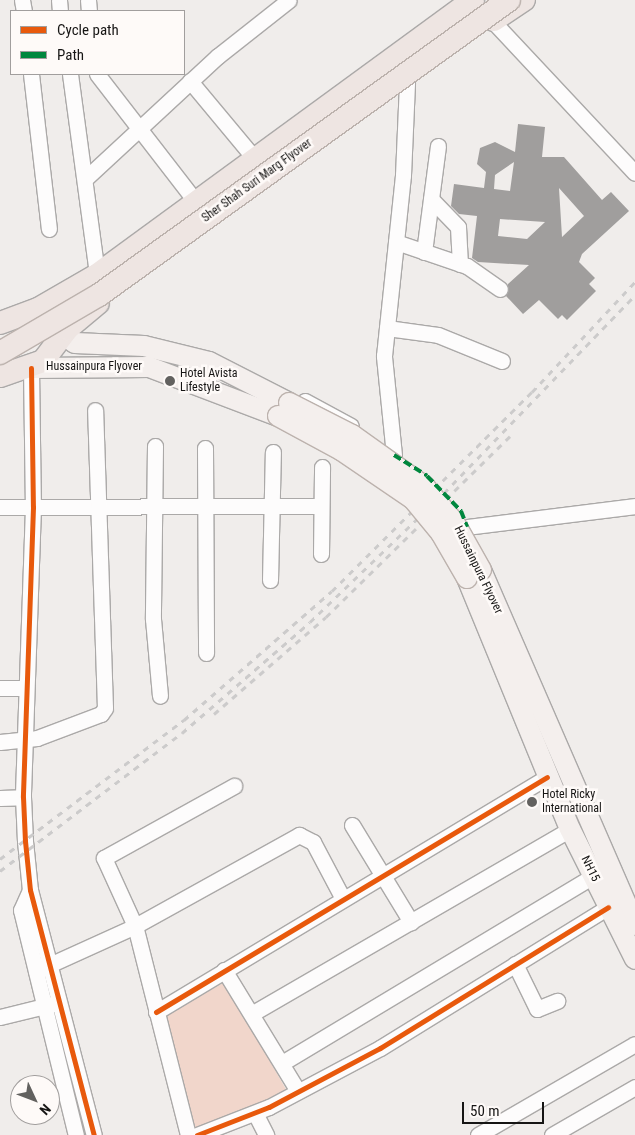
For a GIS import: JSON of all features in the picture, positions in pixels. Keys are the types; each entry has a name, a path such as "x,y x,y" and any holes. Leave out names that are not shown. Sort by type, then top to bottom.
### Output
{"highway":[{"path":"0,323 38,310 97,275 472,0"},
{"name":"Sher Shah Suri Marg Flyover","path":"0,352 99,294 509,0"},
{"path":"0,376 31,368 57,337 103,300 407,82 492,10 524,0"},
{"name":"Sher Shah Suri Marg Flyover","path":"0,341 96,286 492,10"},
{"path":"38,310 48,314 57,337"}],"main road":[{"path":"57,337 74,343 112,344"},
{"name":"Hussainpura Flyover","path":"112,344 144,346 209,362 413,499 442,533 467,578 545,772"},
{"name":"Hussainpura Flyover","path":"31,368 149,366 352,435 418,482 454,522 481,570 635,924"},
{"name":"NH15","path":"545,772 570,829 635,959"}],"street":[{"path":"85,179 190,81 290,0"},
{"path":"472,0 492,10 635,173"},
{"path":"31,75 50,229"},
{"path":"70,75 97,275"},
{"path":"98,75 196,202"},
{"path":"190,81 255,159"},
{"path":"112,344 128,337 220,358 332,413 394,454 384,384 407,82"},
{"path":"424,252 438,146"},
{"path":"431,200 458,227 460,264"},
{"path":"396,242 460,264 500,289"},
{"path":"387,328 438,336 502,361"},
{"path":"31,368 33,507 23,797 30,890 94,1135"},
{"path":"0,742 24,741 101,714 105,708 95,410"},
{"path":"155,446 153,618 160,696"},
{"path":"206,448 204,506 206,653"},
{"path":"270,580 270,506 273,452"},
{"path":"321,554 320,506 322,467"},
{"path":"0,507 97,506 154,509 204,506 320,506"},
{"path":"468,527 635,506"},
{"path":"0,688 26,688"},
{"path":"156,1012 384,876 545,772"},
{"path":"188,1135 135,926 104,857 234,786"},
{"path":"0,798 23,797"},
{"path":"352,825 411,922"},
{"path":"253,1013 570,829"},
{"path":"36,971 135,926 300,835 313,842 343,899"},
{"path":"282,1063 593,876"},
{"path":"30,890 21,910 76,1135"},
{"path":"197,1135 255,1113 380,1048 608,907"},
{"path":"515,964 537,1008 557,1001"},
{"path":"224,970 253,1013 298,1091"},
{"path":"0,1017 60,1003"},
{"path":"478,1135 635,1044"},
{"path":"552,1135 635,1087"},
{"path":"255,1113 266,1135"}],"shaded area":[{"path":"225,982 288,1093 192,1130 163,1017"}],"building":[{"path":"518,124 545,127 542,157 564,157 602,200 611,192 629,211 582,254 579,262 595,278 589,284 596,291 567,320 562,315 558,319 539,300 523,314 506,296 508,284 529,265 478,262 472,258 477,216 459,214 451,206 454,184 484,188 486,172 477,164 480,148 495,142 515,152","holes":["514,162 510,191 494,189 495,175","559,188 584,216 562,237","500,219 545,222 527,239 498,236"]}],"railway":[{"path":"0,859 184,720 332,591 532,392 635,282"},
{"path":"0,871 182,733 310,622 444,493 635,295"},
{"path":"214,714 326,617 513,433"}],"marked path":[{"path":"394,455 427,476 461,511 467,527"}],"cycle path":[{"path":"31,368 33,507 23,797 25,841 30,890 94,1135"},
{"path":"156,1012 547,777"},
{"path":"197,1135 269,1107 380,1048 608,907"}],"place":[{"name":"Hotel Avista Lifestyle","path":"170,381"},
{"name":"Hotel Ricky International","path":"532,802"}]}
